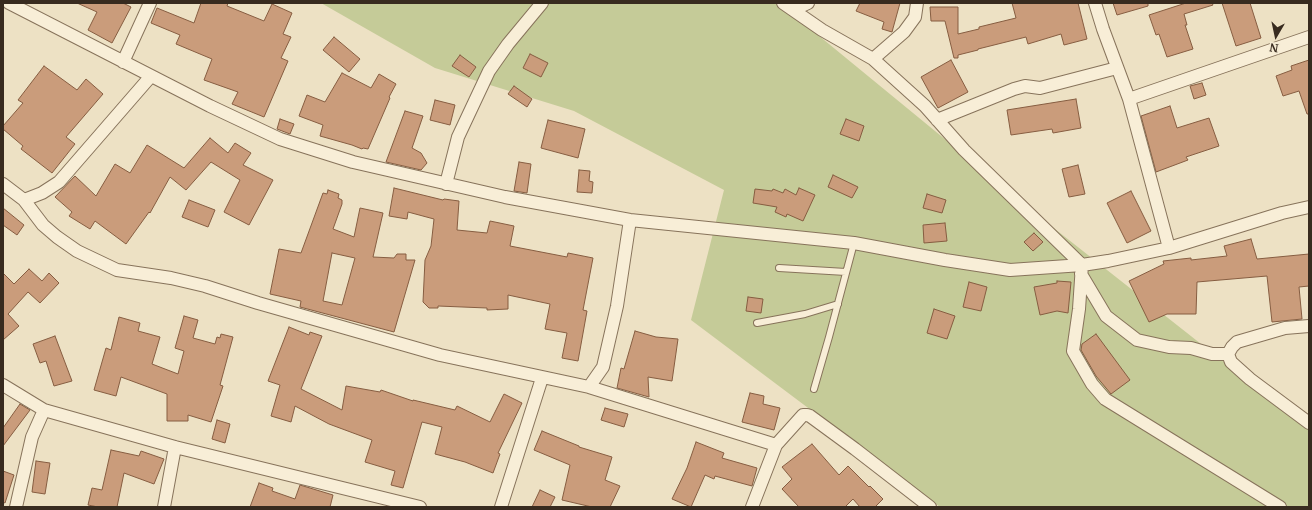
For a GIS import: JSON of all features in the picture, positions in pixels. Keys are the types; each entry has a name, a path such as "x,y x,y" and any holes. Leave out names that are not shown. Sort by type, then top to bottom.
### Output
{"street":[{"path":"9,3 151,76 280,139 354,162 446,184 504,197 630,220 854,243 945,260 1010,270 1081,269 1108,261 1169,248 1282,213 1309,207"},
{"path":"124,62 150,3"},
{"path":"446,184 458,137 489,71 508,44 542,3"},
{"path":"788,7 808,3"},
{"path":"873,59 904,32 915,16 917,3"},
{"path":"1095,3 1129,98 1169,248"},
{"path":"788,7 822,30 873,59 907,90 1081,269 1106,316 1137,340 1169,347 1191,348 1212,354 1228,354"},
{"path":"1129,98 1309,37"},
{"path":"937,120 1014,89 1025,86 1040,88 1117,68"},
{"path":"24,200 42,193 59,182 151,76"},
{"path":"3,184 24,200 43,225 57,237 77,251 117,270 171,278 205,286 258,303 440,355 589,387 776,445"},
{"path":"589,387 603,367 617,306 630,220"},
{"path":"1081,269 1079,309 1073,351 1092,384 1105,399 1280,507"},
{"path":"1228,354 1237,342 1285,328 1309,326"},
{"path":"1228,354 1231,362 1250,380 1309,423"},
{"path":"500,507 542,378"},
{"path":"3,385 44,410 175,447 420,507"},
{"path":"16,507 32,437 44,410"},
{"path":"752,507 776,445 803,415 810,416 930,507"},
{"path":"164,507 175,447"}],"lane":[{"path":"814,389 854,243"},
{"path":"779,268 846,272"},
{"path":"757,323 805,314 838,304"}],"green space":[{"path":"321,3 779,3 1041,218 1309,429 1309,507 940,507 691,320 724,190 574,111 435,68"}],"building":[{"path":"77,3 123,3 131,7 112,43 88,30 97,12"},
{"path":"201,3 228,3 227,6 264,21 272,4 292,13 283,34 291,37 281,58 288,61 264,117 232,104 238,92 204,80 212,59 176,44 180,35 151,23 157,8 194,23"},
{"path":"860,3 900,3 892,32 882,29 884,22 856,11"},
{"path":"1012,3 1078,3 1087,39 1064,45 1061,34 1028,44 1026,37 978,49 958,55 958,58 954,58 945,21 931,21 930,7 958,7 958,34 1016,18"},
{"path":"1113,3 1148,3 1148,6 1117,15"},
{"path":"1186,3 1212,3 1213,5 1184,14 1187,25 1185,25 1193,49 1167,57 1159,34 1156,35 1149,15"},
{"path":"1222,3 1250,3 1261,38 1236,46"},
{"path":"334,37 360,59 349,72 323,50"},
{"path":"530,54 548,63 541,77 523,68"},
{"path":"460,55 476,67 469,77 452,66"},
{"path":"951,60 968,92 938,108 921,77"},
{"path":"1309,60 1309,114 1307,114 1299,91 1283,96 1276,76 1292,70 1291,66"},
{"path":"44,66 77,90 86,79 103,94 66,137 75,144 52,173 21,149 23,146 3,129 3,126 23,103 18,100"},
{"path":"342,73 371,88 379,74 396,84 389,97 390,98 368,149 362,149 320,136 323,125 299,116 307,95 325,102"},
{"path":"1202,83 1206,95 1194,99 1190,86"},
{"path":"514,86 532,99 527,107 508,94"},
{"path":"1076,99 1081,128 1053,133 1052,129 1011,135 1007,110"},
{"path":"435,100 455,105 450,125 430,120"},
{"path":"1170,106 1177,128 1209,118 1219,146 1186,157 1188,160 1156,172 1141,116"},
{"path":"405,111 423,116 412,148 421,153 427,163 421,170 386,162"},
{"path":"280,119 294,124 290,134 277,129"},
{"path":"846,119 864,126 859,141 840,134"},
{"path":"548,120 585,129 578,158 541,148"},
{"path":"210,138 228,153 235,143 251,153 243,165 273,180 249,225 224,212 240,180 211,162 186,190 170,177 150,213 149,212 126,244 95,221 90,229 69,216 72,212 55,197 75,176 96,196 115,164 130,173 147,145 184,168"},
{"path":"519,162 531,164 527,193 514,191"},
{"path":"1078,165 1085,194 1069,197 1062,169"},
{"path":"579,170 590,171 589,181 593,182 592,193 577,192"},
{"path":"833,175 858,187 852,198 828,187"},
{"path":"394,188 443,200 459,201 457,230 487,233 490,221 514,226 510,246 567,257 568,253 593,258 583,310 587,311 578,361 562,358 567,333 545,329 550,304 508,295 508,309 487,310 487,308 438,306 438,308 429,308 423,302 425,260 431,246 434,219 408,212 407,219 389,216"},
{"path":"799,188 815,195 803,221 787,214 786,217 775,212 777,207 753,203 755,189 772,191 773,189 783,193 785,189 796,195"},
{"path":"328,190 339,194 338,198 342,200 333,229 354,237 360,208 383,213 373,257 394,258 397,254 406,254 406,260 415,260 394,332 300,307 301,301 270,294 279,249 301,253 323,193 327,194","holes":["332,253 355,258 342,305 323,301"]},
{"path":"1131,191 1151,231 1127,243 1107,203"},
{"path":"927,194 946,200 942,213 923,208"},
{"path":"189,200 215,210 208,227 182,217"},
{"path":"3,208 24,225 17,235 3,225"},
{"path":"945,223 947,241 924,243 923,225"},
{"path":"1034,233 1043,242 1033,251 1024,242"},
{"path":"1251,239 1257,259 1309,254 1309,286 1299,287 1302,319 1272,322 1267,276 1197,282 1196,314 1167,314 1149,322 1129,281 1164,264 1163,261 1227,256 1224,246"},
{"path":"29,269 42,281 49,273 59,283 40,303 28,292 8,314 19,326 3,340 3,273 14,284"},
{"path":"1057,281 1071,282 1068,313 1057,311 1040,315 1034,287 1057,283"},
{"path":"969,282 987,287 981,311 963,307"},
{"path":"748,297 763,299 761,313 746,311"},
{"path":"934,309 955,316 947,339 927,333"},
{"path":"184,316 198,320 193,338 215,344 217,337 220,338 221,334 233,337 220,385 223,386 211,422 188,415 188,421 167,421 167,394 121,377 116,396 94,390 106,348 111,350 119,317 140,323 138,331 160,337 152,364 178,374 184,351 175,348"},
{"path":"289,327 309,335 310,332 322,336 301,389 342,410 346,386 380,392 381,390 413,401 455,410 457,406 490,422 504,394 522,403 498,453 500,454 493,473 465,462 435,454 442,427 422,422 403,488 391,485 395,471 365,462 372,440 329,424 295,406 291,422 271,416 280,385 268,381"},
{"path":"635,331 656,337 678,339 672,381 648,377 649,397 617,388 621,368 624,369"},
{"path":"1096,334 1130,380 1111,394 1096,376 1081,350 1082,344"},
{"path":"55,336 72,381 54,386 46,361 40,363 33,344"},
{"path":"750,393 764,396 763,404 780,408 774,430 742,422"},
{"path":"20,404 30,410 3,446 3,428"},
{"path":"605,408 628,414 624,427 601,420"},
{"path":"217,420 230,424 225,443 212,439"},
{"path":"542,431 579,447 612,457 605,480 620,486 610,507 592,507 562,500 570,465 534,450"},
{"path":"696,442 724,453 722,458 757,468 752,486 715,476 714,479 705,475 691,507 672,499 687,468"},
{"path":"812,444 839,475 848,466 883,499 875,507 860,507 853,499 845,507 799,507 782,489 792,479 782,467"},
{"path":"111,450 139,456 141,451 164,459 154,484 124,473 117,507 98,507 88,505 92,488 102,490"},
{"path":"36,461 50,463 45,494 32,492"},
{"path":"3,471 14,475 5,503 3,502"},
{"path":"259,483 273,488 272,491 295,499 300,485 333,495 330,507 250,507"},
{"path":"540,490 555,497 550,507 532,507"}]}
